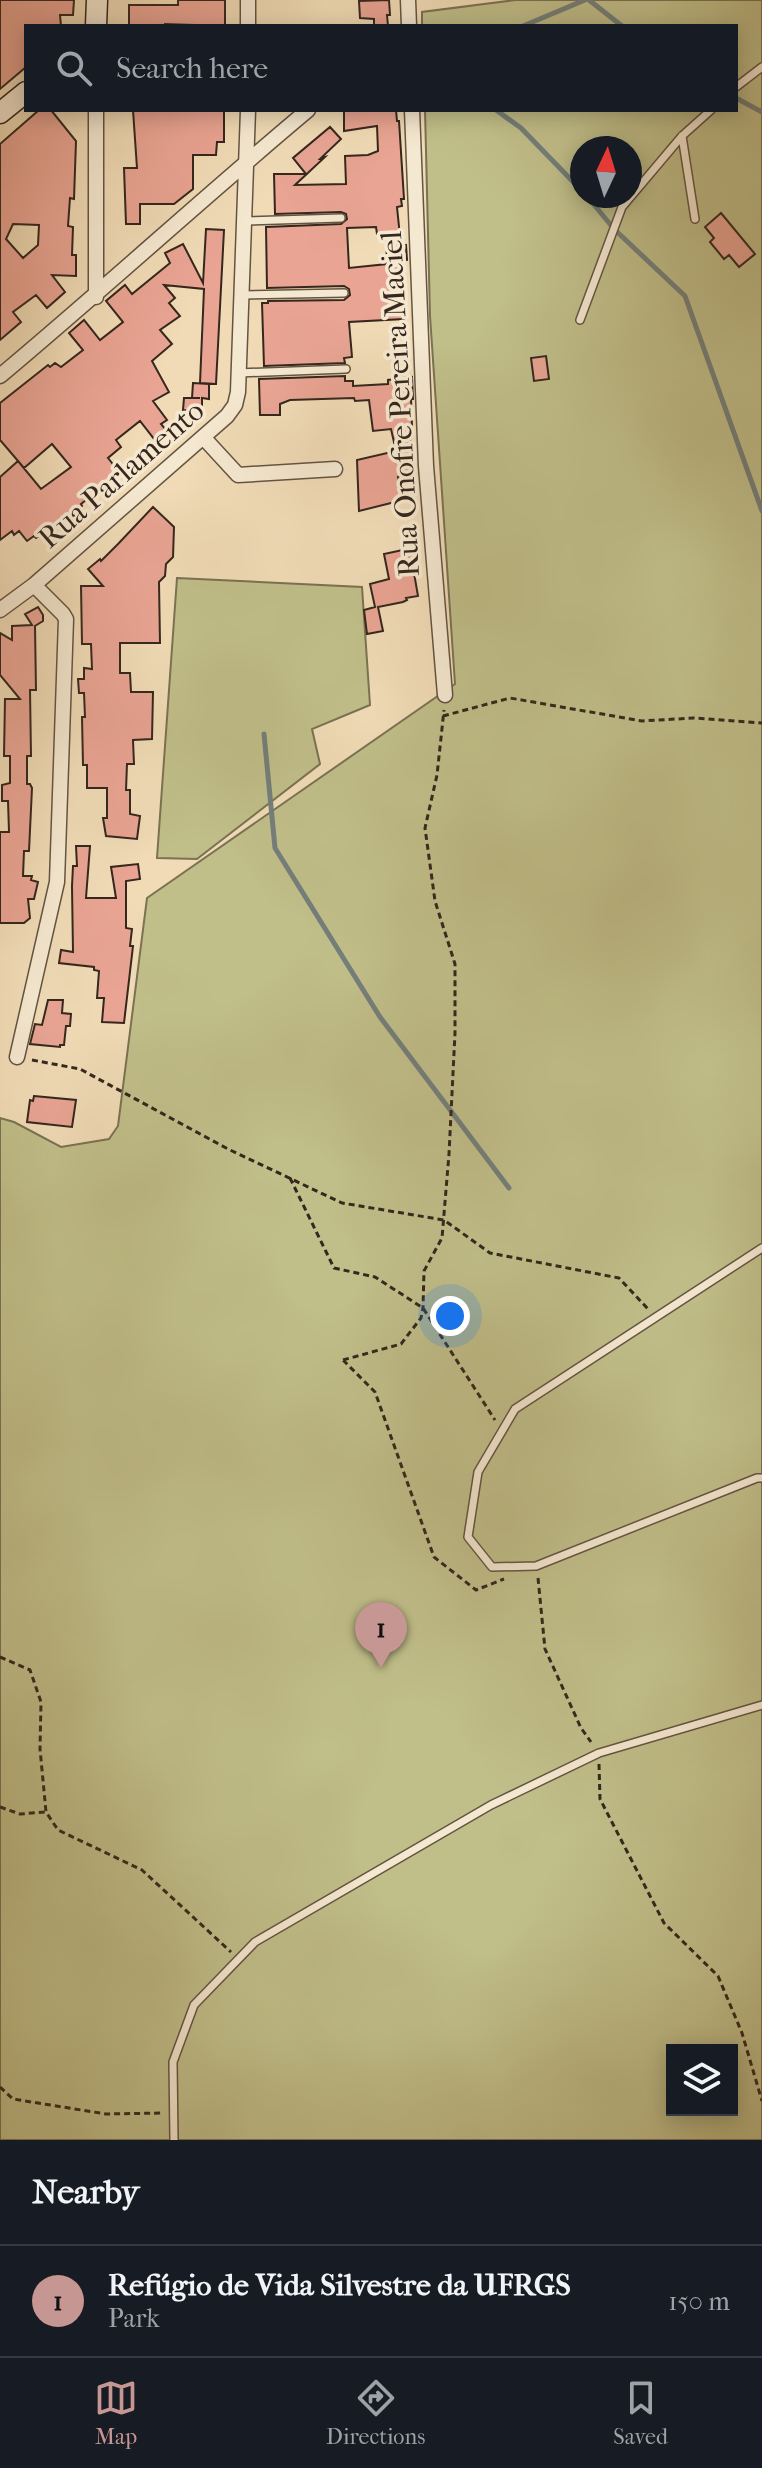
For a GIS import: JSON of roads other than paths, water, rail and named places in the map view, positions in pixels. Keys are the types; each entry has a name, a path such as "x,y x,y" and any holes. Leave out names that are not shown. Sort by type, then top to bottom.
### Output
{"street":[{"path":"96,24 97,0"},
{"path":"248,0 248,24"},
{"path":"408,0 409,24"},
{"path":"0,113 24,94"},
{"path":"96,112 96,297"},
{"path":"239,373 248,112"},
{"path":"0,376 96,297 306,112"},
{"name":"Rua Onofre Pereira Maciel","path":"412,112 426,466 445,695"},
{"name":"Rua Parlamento","path":"0,610 34,585 227,416 235,405 239,373"},
{"path":"203,437 238,475 335,469"},
{"path":"17,1057 57,882 66,619 34,585"}],"lane":[{"path":"738,85 762,67"},
{"path":"580,320 622,207 682,136 709,112"},
{"path":"682,136 695,219"},
{"path":"245,221 341,218"},
{"path":"242,295 344,293"},
{"path":"239,373 346,369"},
{"path":"762,1248 515,1409 478,1472 468,1537 492,1567 536,1566 762,1478"},
{"path":"174,2140 173,2062 194,2005 255,1942 478,1813 599,1753 762,1705"}],"waterway":[{"path":"528,24 585,0"},
{"path":"589,0 619,24"},
{"path":"738,99 762,112"},
{"path":"499,112 521,128 570,179"},
{"path":"597,208 614,229 685,296 762,511"},
{"path":"264,734 275,848 380,1017 509,1188"}],"place":[{"name":"Refúgio de Vida Silvestre da UFRGS","path":"381,1668"}]}
